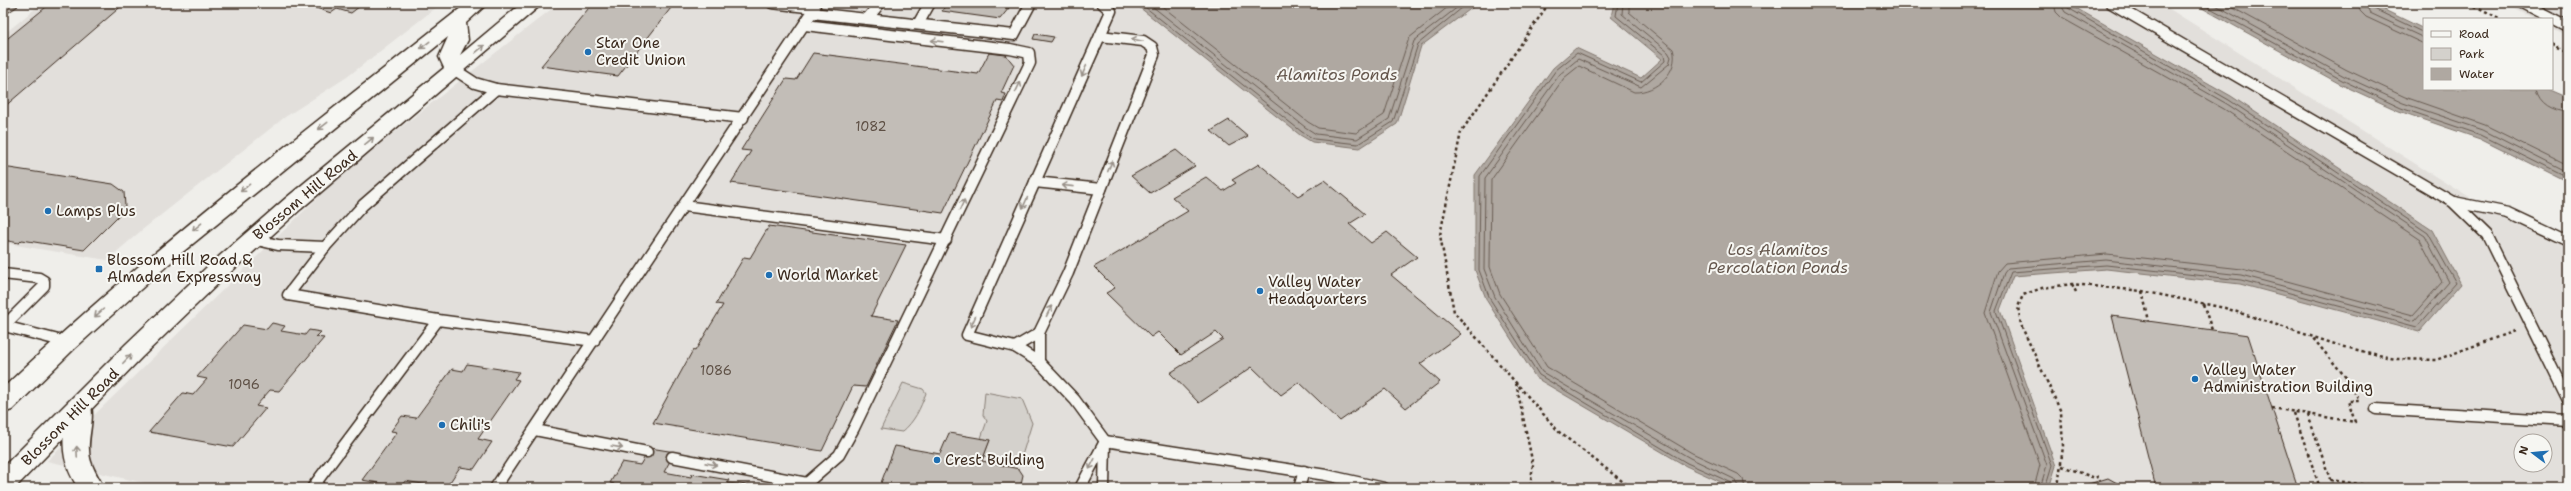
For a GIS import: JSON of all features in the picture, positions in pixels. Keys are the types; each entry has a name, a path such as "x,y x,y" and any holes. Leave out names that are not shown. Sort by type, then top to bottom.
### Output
{"main road":[{"path":"3,403 66,342 221,207 479,3"},
{"name":"Blossom Hill Road","path":"3,484 163,322 253,239 534,3"},
{"path":"455,70 449,57 458,40 456,22"},
{"path":"80,407 76,451 79,465 91,488"}],"lane":[{"path":"495,488 815,8 772,3"},
{"path":"867,18 880,3"},
{"path":"918,24 930,3"},
{"path":"812,13 1014,35 1031,3"},
{"path":"1102,3 1111,11 967,334 1015,347 1039,362 1075,400 1105,441 1104,488"},
{"path":"2111,3 2453,202 2487,235 2568,400"},
{"path":"2523,3 2552,18"},
{"path":"2553,18 2568,26"},
{"path":"672,457 806,486 839,455 851,435 1030,63 1029,53 805,25"},
{"path":"1039,362 1038,333 1068,273 1154,55 1152,47 1142,41 1100,36"},
{"path":"455,70 475,82 496,89 743,118"},
{"path":"496,89 362,205 325,246 288,295 438,320 594,341"},
{"path":"1034,182 1101,189"},
{"path":"2453,202 2509,213 2568,241"},
{"path":"684,206 946,240"},
{"path":"253,239 278,245 325,246"},
{"path":"3,274 39,278 44,281 44,286 4,327"},
{"path":"312,488 438,320"},
{"path":"4,327 66,342"},
{"path":"1015,347 1038,333"},
{"path":"2376,409 2568,421"},
{"path":"535,430 647,452"},
{"path":"1105,441 1304,472 1384,488"},
{"path":"1080,488 1105,441"},
{"path":"1299,488 1304,472"}],"path":[{"path":"1549,3 1461,132 1440,235 1454,312 1559,432 1631,488"},
{"path":"2470,3 2498,18"},
{"path":"2553,44 2568,52"},
{"path":"2058,488 2062,466 2061,412 2021,325 2018,307 2023,294 2042,288 2072,284 2142,291 2225,308 2312,337 2395,359 2436,360 2501,334 2532,329"},
{"path":"2072,284 2076,292"},
{"path":"2142,291 2149,321"},
{"path":"2203,303 2212,330"},
{"path":"2272,408 2294,413 2355,422 2348,400 2359,401 2348,380 2312,337"},
{"path":"1516,383 1533,465 1530,488"},
{"path":"2294,413 2320,488"},
{"path":"2308,415 2333,488"},
{"path":"2062,466 2095,478 2102,475"},
{"path":"2330,480 2388,488"}],"shaded area":[{"path":"42,3 442,3 347,77 285,117 142,230 107,260 3,243 3,35"},
{"path":"559,3 2160,3 2495,214 2568,232 2568,488 166,488 47,461 344,172"},
{"path":"2503,3 2568,3 2568,36 2553,28 2553,18 2533,18"}],"green space":[{"path":"903,383 923,389 926,393 919,409 914,419 902,432 881,429"},
{"path":"985,392 1022,399 1032,423 1020,462 984,456 990,440 981,438 987,421 983,415"}],"water":[{"name":"Alamitos Ponds","path":"1134,3 1471,3 1473,7 1421,46 1397,124 1360,148 1312,142 1300,135"},
{"name":"Los Alamitos Percolation Ponds","path":"1614,3 2067,3 2231,96 2432,230 2461,284 2419,332 2240,284 2106,269 2013,276 2000,310 2056,466 2049,488 1734,488 1686,466 1536,378 1487,301 1475,270 1475,175 1553,68 1576,48 1641,78 1662,59 1611,17"},
{"path":"2193,3 2370,3 2423,29 2423,90 2549,90 2568,98 2568,183 2480,139 2399,111 2340,84"}],"building":[{"path":"3,3 16,3 13,5 18,6 3,16"},
{"path":"51,3 125,3 3,108 3,42"},
{"path":"301,3 364,3 351,13 337,9 331,13"},
{"path":"593,3 674,4 618,76 541,66"},
{"path":"947,3 1009,3 1006,8 1009,8 1000,19 942,11"},
{"path":"1035,34 1054,37 1051,42 1033,39"},
{"path":"813,53 978,74 989,53 1006,55 1014,65 1001,93 1006,94 1003,102 997,101 943,213 731,183 751,151 741,150 786,79 796,80"},
{"path":"1229,120 1248,136 1229,146 1211,131"},
{"path":"1176,150 1195,166 1150,193 1131,176"},
{"name":"Valley Water Headquarters","path":"1259,164 1298,196 1324,180 1365,214 1349,224 1371,243 1387,232 1417,257 1391,275 1461,334 1420,364 1440,382 1406,408 1385,389 1340,421 1299,382 1281,395 1252,367 1199,403 1170,373 1223,339 1216,332 1181,355 1158,332 1151,337 1106,293 1115,288 1094,267 1188,211 1172,197 1206,177 1223,191 1236,183 1232,180"},
{"path":"3,167 113,184 124,192 125,206 120,214 84,250 22,240 19,243 3,240"},
{"path":"769,226 906,245 871,316 898,320 866,387 853,386 822,451 653,423 693,350 695,351 723,305 716,304 744,257 750,258"},
{"name":"Valley Water Administration Building","path":"2112,316 2248,335 2298,488 2156,488"},
{"path":"272,323 285,326 281,331 305,335 309,330 321,332 316,337 324,338 279,391 270,390 256,406 266,408 233,447 149,432 183,393 193,395 207,379 197,377 243,325 267,329"},
{"name":"Chili's","path":"467,364 519,372 514,379 519,380 478,439 492,442 474,469 460,467 446,488 405,481 401,487 362,480 397,432 391,431 402,416 416,418 452,369 463,371"},
{"name":"Crest Building","path":"949,433 990,440 982,461 1019,469 1023,475 1020,488 879,488 895,446 940,454"},
{"path":"650,448 675,452 664,472 691,477 692,474 729,480 727,483 781,488 611,488 614,484 610,483 622,462 640,465"},
{"path":"2108,478 2126,488 2076,488"}],"place":[{"name":"Star One Credit Union","path":"588,52"},
{"name":"Lamps Plus","path":"48,211"},
{"name":"Blossom Hill Road & Almaden Expressway","path":"99,269"},
{"name":"World Market","path":"769,275"},
{"name":"Valley Water Headquarters","path":"1260,291"},
{"name":"Valley Water Administration Building","path":"2195,379"},
{"name":"Chili's","path":"442,425"},
{"name":"Crest Building","path":"937,460"}]}
